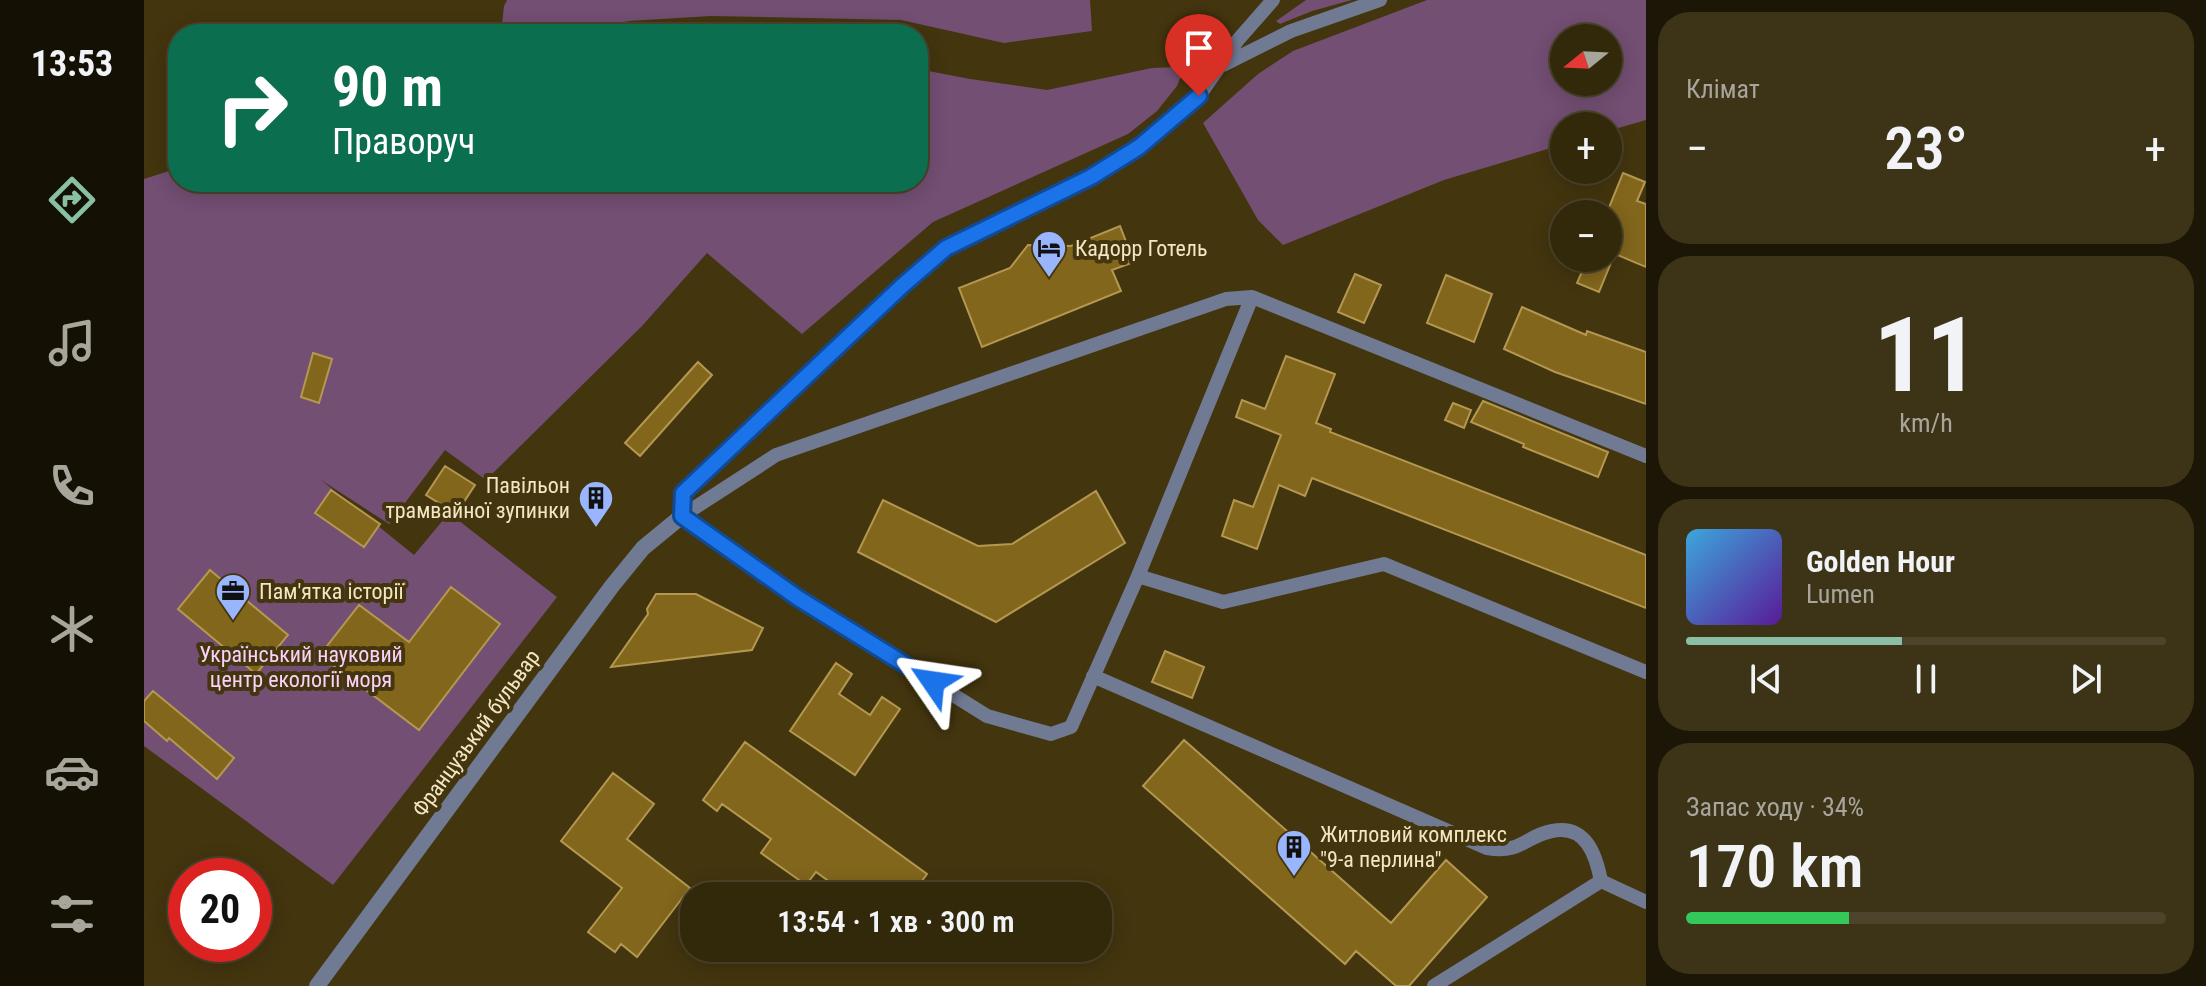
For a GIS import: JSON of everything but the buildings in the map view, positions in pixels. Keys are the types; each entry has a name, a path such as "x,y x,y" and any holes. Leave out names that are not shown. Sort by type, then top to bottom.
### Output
{"street":[{"name":"Французький бульвар","path":"317,986 612,586 643,548 682,516"}],"lane":[{"path":"682,516 683,493 880,306 946,248 1091,177 1139,147 1199,96 1237,41 1273,0"},
{"path":"1219,67 1291,31 1380,0"},
{"path":"682,516 776,455 1226,299 1252,297 1646,456"},
{"path":"682,516 798,598 987,716 1051,734 1071,727 1138,576 1252,297"},
{"path":"1138,576 1223,602 1384,564 1646,672"},
{"path":"1093,676 1487,848 1517,848 1549,831 1565,830 1579,835 1591,845 1601,881"},
{"path":"1601,881 1646,902"},
{"path":"1434,986 1601,881"}],"green space":[{"path":"507,0 1090,0 1092,31 1004,43 901,20 711,16 614,24 502,24"},
{"path":"1306,0 1352,0 1280,24 1276,21"},
{"path":"1427,0 1646,0 1646,120 1622,127 1622,112 1550,112 1550,148 1444,180 1283,245 1258,220 1203,123 1258,74 1293,51"},
{"name":"Український науковий центр екології моря","path":"1177,67 1183,71 1177,86 1157,111 1128,134 933,222 802,334 707,253 642,326 486,480 445,450 389,524 321,480 414,555 449,513 557,597 333,885 144,746 144,179 168,171 168,192 928,192 928,71 1047,90 1152,68"}],"place":[{"name":"Кадорр Готель","path":"1049,279"},
{"name":"Павільон трамвайної зупинки","path":"596,529"},
{"name":"Пам'ятка історії","path":"233,622"},
{"name":"Житловий комплекс \"9-а перлина\"","path":"1294,878"}],"route":[{"path":"933,682 798,598 682,516 683,493 849,335 946,248 1091,177 1139,147 1199,96"}]}
